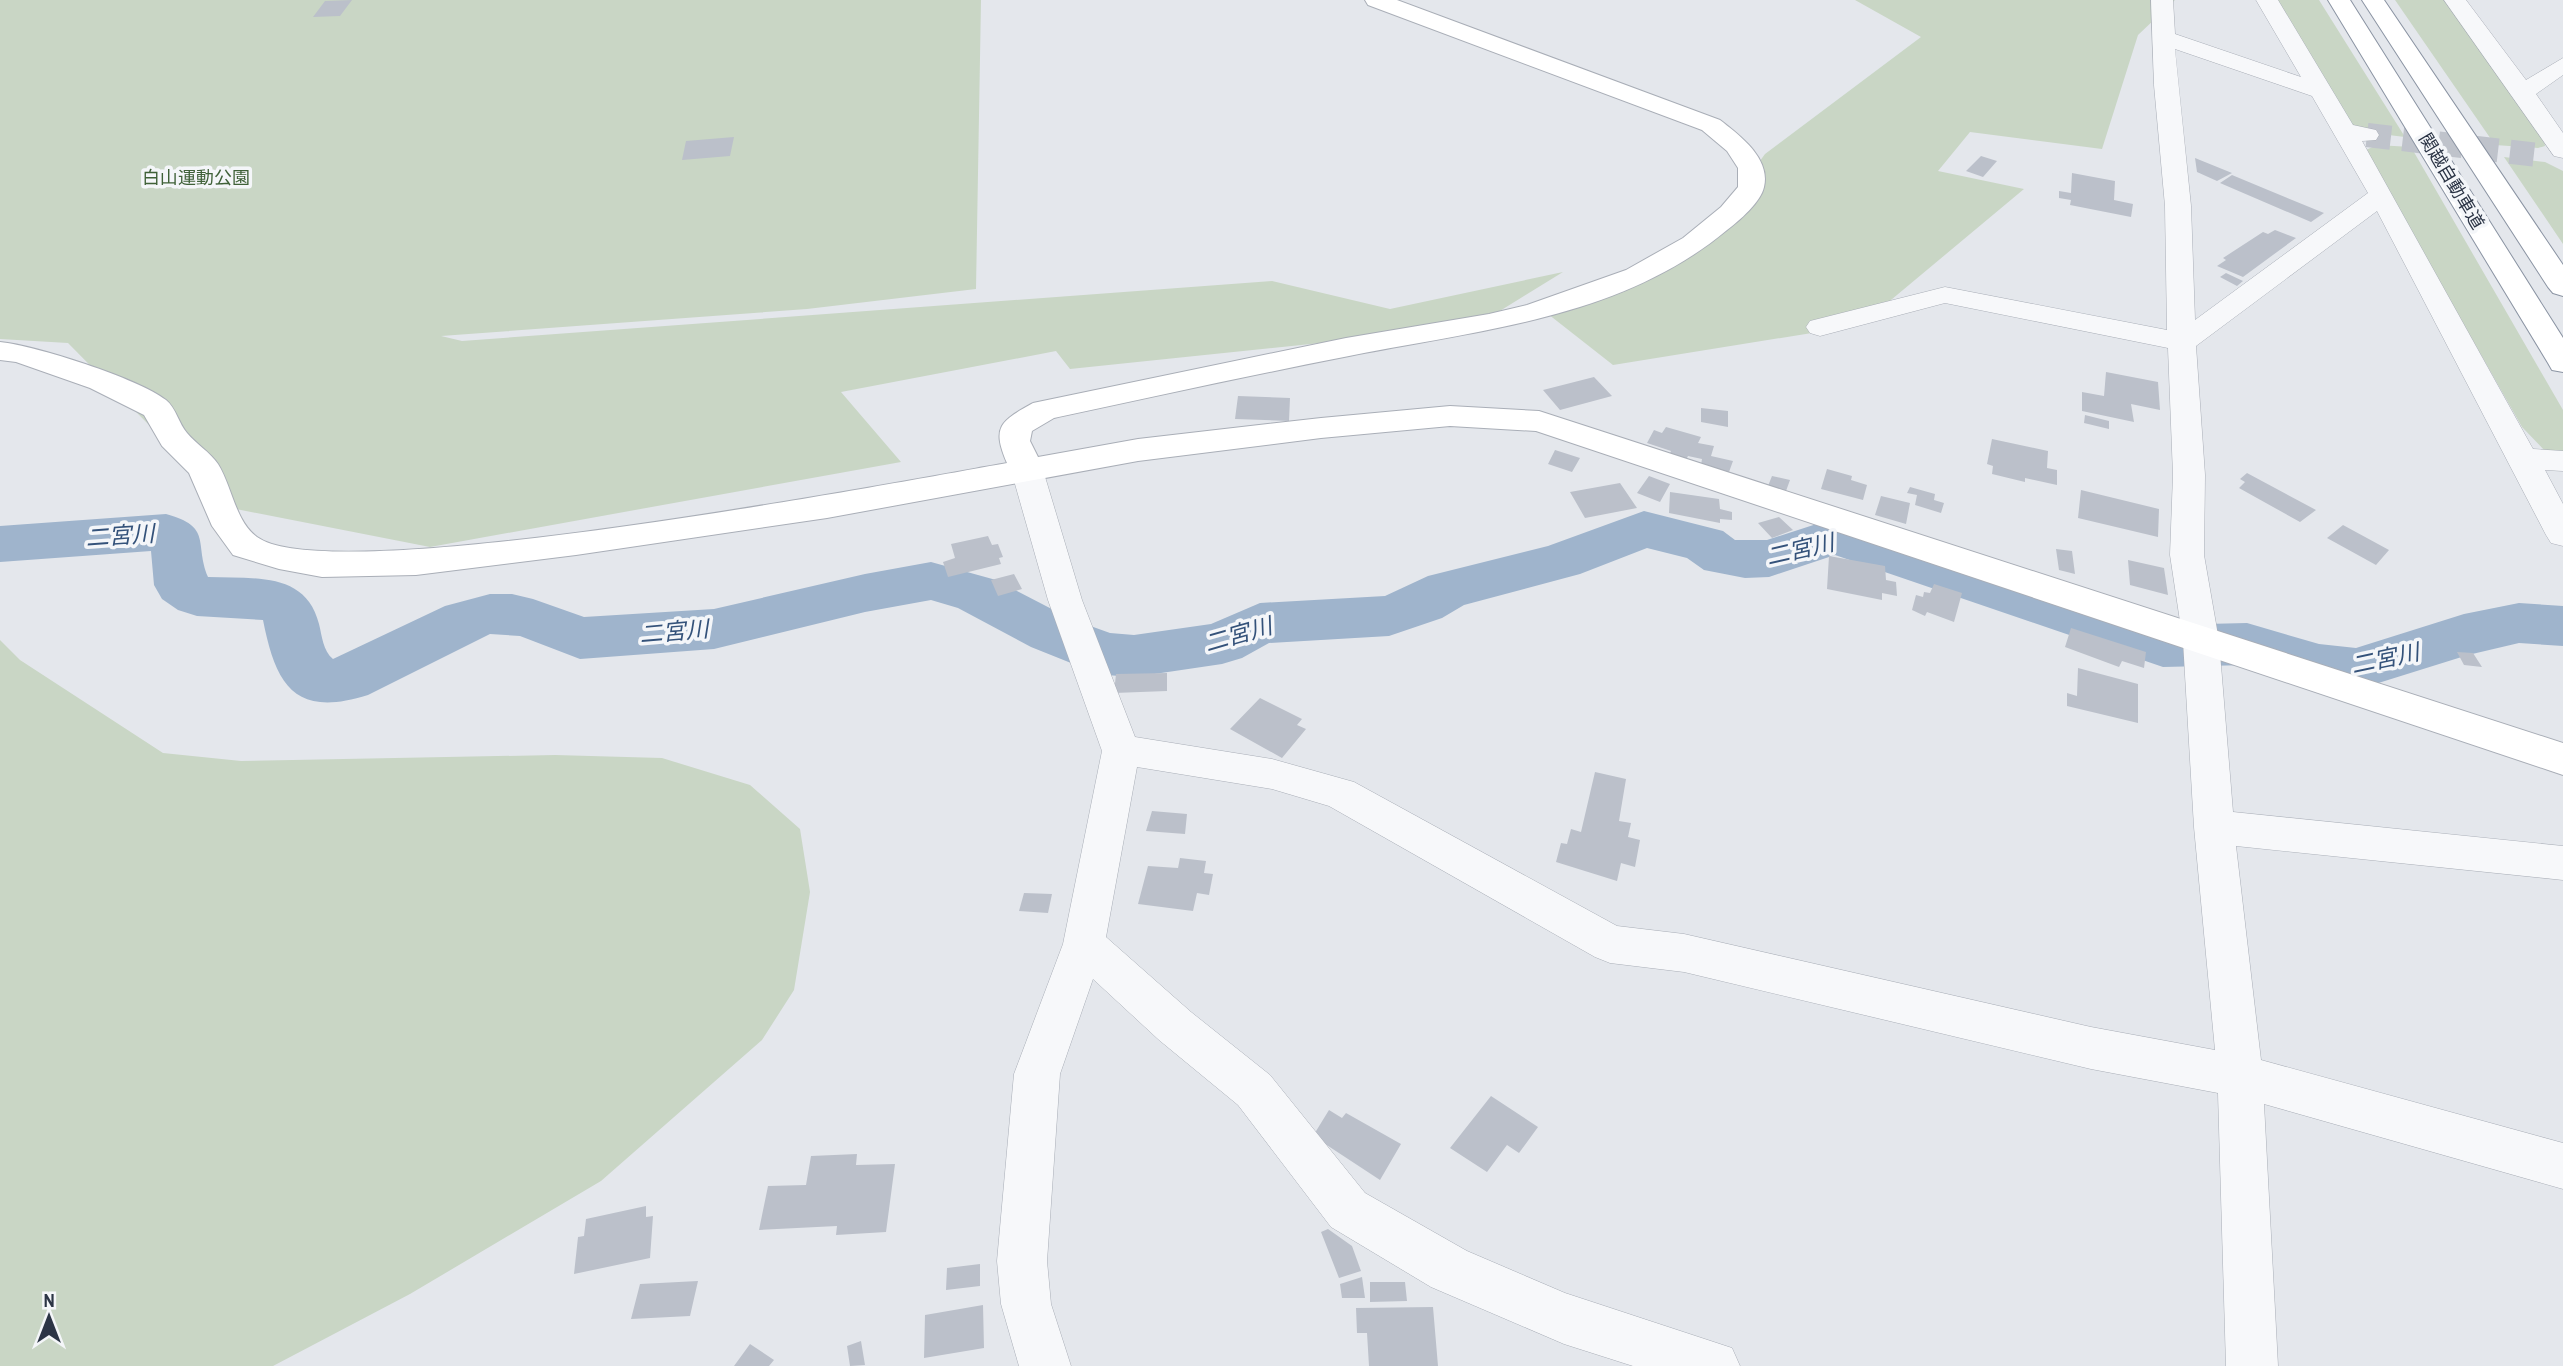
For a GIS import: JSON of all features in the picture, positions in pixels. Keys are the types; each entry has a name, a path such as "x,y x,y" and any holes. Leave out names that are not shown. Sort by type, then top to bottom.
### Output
{"main road":[{"path":"1027,470 1014,441 1017,426 1044,410 1319,352 1536,312 1636,276 1693,244 1722,220 1751,188 1751,168 1736,146 1711,125 1376,0"},
{"name":"関越自動車道","path":"2339,0 2563,363"},
{"name":"関越自動車道","path":"2373,0 2563,287"},
{"path":"0,351 20,353 79,373 156,408 174,439 204,468 229,526 245,546 279,557 322,565 416,563 576,543 827,506 1138,450 1402,419 1463,416 1539,421 2563,759"}],"street":[{"path":"2162,0 2178,206 2189,475 2188,555 2201,641 2214,827 2240,1076 2252,1366"},
{"path":"2267,0 2323,92 2356,133 2382,195 2563,535"},
{"path":"2455,0 2563,151"},
{"path":"2163,37 2323,92"},
{"path":"2523,92 2563,65"},
{"path":"2538,155 2563,158"},
{"path":"1820,327 1945,295 2183,342 2382,195"},
{"path":"2523,459 2563,461"},
{"path":"1027,470 1065,600 1121,751 1106,818 1084,944 1037,1074 1022,1261 1026,1304 1045,1366"},
{"path":"1121,751 1159,754 1272,774 1340,793 1610,944 1684,953 2091,1048 2240,1076 2563,1167"},
{"path":"2214,827 2563,863"},
{"path":"1084,944 1175,1026 1254,1090 1348,1210 1449,1269 1564,1318 1714,1366"}],"green space":[{"name":"白山運動公園","path":"0,0 981,0 976,289 807,309 441,336 462,341 1272,281 1390,309 1563,272 1474,327 1070,369 1056,351 841,392 901,462 430,547 231,508 68,343 0,339"},
{"path":"1855,0 2175,0 2138,35 2102,149 1970,132 1938,171 2024,189 1861,325 1613,365 1548,314 1704,238 1765,154 1921,37"},
{"path":"2270,0 2319,0 2405,137 2372,133 2352,125"},
{"path":"2395,0 2446,0 2544,139 2545,146 2538,148 2495,145"},
{"path":"2377,145 2411,147 2563,410 2563,459 2545,451 2522,427 2368,156 2366,150"},
{"path":"2504,157 2545,162 2563,171 2563,244"},
{"path":"0,640 20,660 163,753 241,761 555,755 662,758 750,785 800,829 810,892 794,990 762,1040 601,1181 410,1294 273,1366 0,1366"}],"building":[{"path":"352,0 340,16 313,17 325,1"},
{"path":"734,137 730,156 682,160 686,141"},
{"path":"1981,156 1997,161 1983,177 1966,171"},
{"path":"2195,158 2232,173 2217,181 2197,172"},
{"path":"2072,173 2115,181 2114,200 2133,204 2131,217 2070,205 2071,200 2059,198 2059,191 2071,193"},
{"path":"2232,175 2324,213 2311,222 2220,183"},
{"path":"2275,230 2296,238 2243,277 2217,266 2226,260 2223,258 2263,232 2268,234"},
{"path":"2226,273 2243,281 2237,286 2220,277"},
{"path":"2106,372 2158,382 2160,410 2131,404 2134,422 2082,411 2082,392 2104,396"},
{"path":"1594,377 1612,396 1560,410 1543,390"},
{"path":"1238,396 1290,398 1289,421 1235,419"},
{"path":"1701,408 1728,411 1728,427 1701,422"},
{"path":"2085,415 2109,421 2109,429 2084,423"},
{"path":"1666,427 1701,437 1698,443 1714,446 1711,456 1733,461 1729,472 1701,465 1702,459 1688,456 1686,460 1669,456 1671,451 1647,443 1654,430 1662,433"},
{"path":"1992,439 2048,451 2047,468 2057,470 2057,485 2025,478 2025,482 1992,474 1993,466 1987,464"},
{"path":"1555,450 1580,458 1572,472 1548,464"},
{"path":"1827,469 1852,476 1851,480 1867,485 1863,500 1821,489"},
{"path":"2247,473 2316,510 2300,522 2239,488 2245,482 2240,479"},
{"path":"1649,476 1670,484 1660,502 1637,493"},
{"path":"1772,476 1790,480 1786,491 1768,486"},
{"path":"1620,483 1637,508 1585,518 1570,492"},
{"path":"1910,487 1935,494 1934,500 1944,503 1941,513 1915,505 1917,495 1907,493"},
{"path":"2081,490 2159,509 2158,537 2078,518"},
{"path":"1670,492 1719,499 1720,509 1732,512 1732,520 1720,519 1720,523 1669,513"},
{"path":"1881,496 1910,503 1906,524 1875,515"},
{"path":"1779,517 1793,530 1772,538 1758,523"},
{"path":"2343,525 2389,550 2376,565 2327,538"},
{"path":"988,536 992,545 998,544 1003,557 999,558 1001,564 948,577 943,562 955,558 951,544"},
{"path":"2056,549 2072,551 2075,574 2059,570"},
{"path":"1829,556 1885,566 1886,580 1896,582 1897,596 1882,593 1882,600 1827,589"},
{"path":"2128,560 2164,568 2168,595 2130,585"},
{"path":"1014,574 1022,589 998,596 991,580"},
{"path":"1934,584 1962,593 1954,622 1927,612 1925,616 1912,610 1916,595 1923,597 1924,592 1930,593"},
{"path":"2071,628 2146,652 2144,668 2122,661 2119,667 2065,647"},
{"path":"2457,652 2473,653 2482,667 2464,665"},
{"path":"2078,668 2138,684 2138,723 2067,706 2067,693 2077,696"},
{"path":"1167,673 1167,691 1114,693 1116,674"},
{"path":"1260,698 1302,719 1297,725 1306,729 1282,758 1230,729"},
{"path":"1595,772 1626,779 1619,821 1631,823 1628,837 1640,840 1635,867 1621,863 1617,881 1556,862 1561,843 1567,844 1571,829 1581,832"},
{"path":"1152,811 1187,814 1185,834 1146,831"},
{"path":"1180,858 1206,861 1204,873 1213,874 1209,895 1197,893 1193,911 1138,904 1148,866 1178,868"},
{"path":"1024,893 1052,894 1048,913 1019,911"},
{"path":"1491,1096 1538,1127 1519,1153 1507,1145 1487,1172 1450,1148"},
{"path":"1329,1110 1342,1118 1346,1113 1401,1144 1380,1180 1313,1136"},
{"path":"857,1154 856,1165 895,1164 886,1232 836,1235 837,1226 759,1230 768,1186 806,1185 811,1156"},
{"path":"646,1206 646,1217 653,1216 650,1258 574,1274 578,1237 584,1236 586,1219"},
{"path":"1328,1229 1352,1246 1361,1271 1339,1278 1321,1232"},
{"path":"980,1264 980,1286 946,1290 947,1268"},
{"path":"1362,1277 1365,1298 1342,1298 1340,1284"},
{"path":"698,1281 690,1316 631,1319 640,1284"},
{"path":"1370,1282 1405,1282 1407,1301 1370,1302"},
{"path":"983,1305 984,1348 924,1358 925,1315"},
{"path":"1433,1307 1438,1366 1369,1366 1367,1333 1357,1333 1356,1308"},
{"path":"861,1341 865,1365 850,1366 847,1346"},
{"path":"750,1344 774,1360 769,1366 734,1366"}],"waterway":[{"name":"二宮川","path":"0,544 166,532 176,539 181,585 197,596 268,599 288,609 299,658 308,671 321,682 348,680 465,620 490,614 512,614 533,619 580,638 714,629 865,593 931,581 977,594 1051,633 1106,654 1134,656 1222,643 1260,623 1358,620 1389,616 1423,604 1447,590 1561,561 1644,529 1704,544 1723,557 1745,559 1769,558 1835,536 2163,646 2247,644 2319,665 2356,669 2464,635 2519,623 2563,626"}],"tunnel":[{"path":"2367,135 2538,155"}]}
